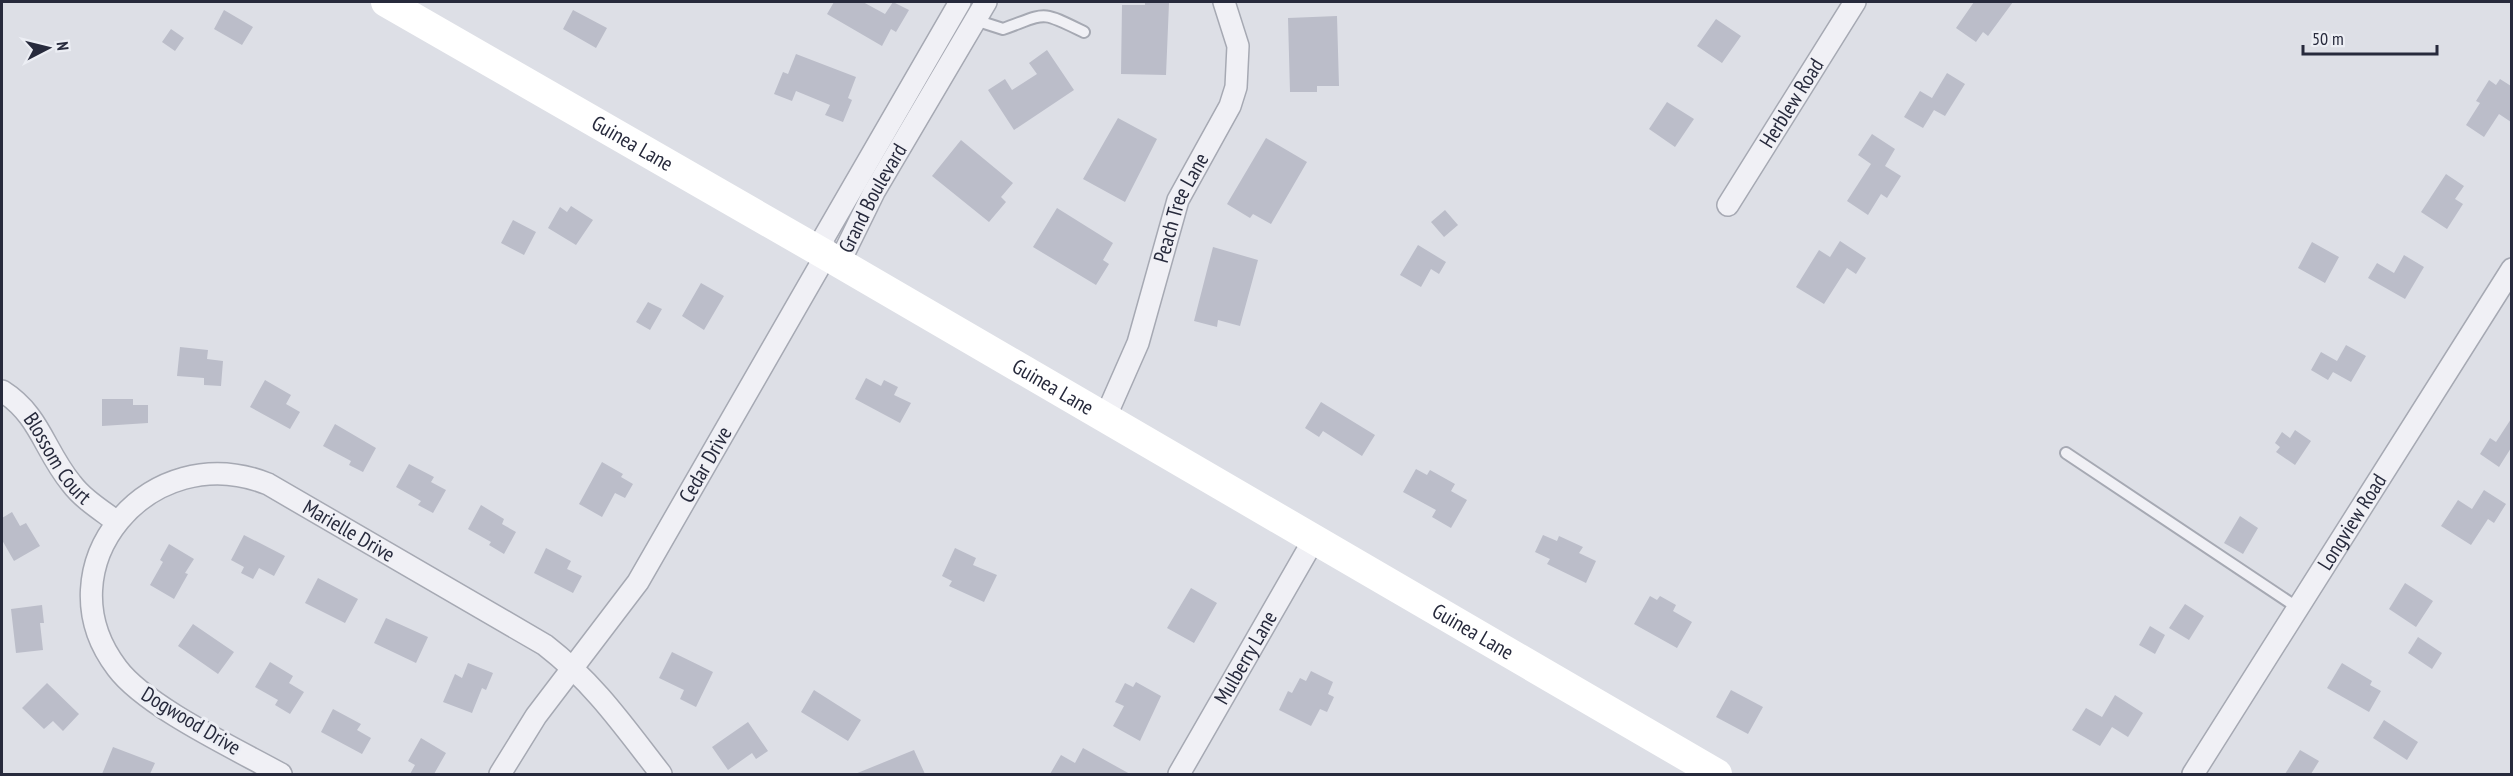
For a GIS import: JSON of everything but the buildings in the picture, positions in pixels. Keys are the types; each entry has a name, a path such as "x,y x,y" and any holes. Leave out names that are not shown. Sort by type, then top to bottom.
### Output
{"street":[{"name":"Guinea Lane","path":"386,2 826,255 1313,541 1717,774"},
{"name":"Grand Boulevard","path":"878,166 986,2"},
{"name":"Peach Tree Lane","path":"1105,418 1138,344 1178,200 1230,106 1236,87 1238,46 1224,2"},
{"name":"Herblew Road","path":"1728,205 1855,2"},
{"name":"Grand Boulevard","path":"826,255 843,255 878,166 953,4"},
{"path":"953,4 975,20"},
{"name":"Cedar Drive","path":"500,774 531,724 638,582 826,255"},
{"name":"Longview Road","path":"2193,774 2511,269"},
{"name":"Blossom Court","path":"2,391 29,414 42,432 56,462 72,484 117,522"},
{"name":"Marielle Drive","path":"117,522 148,493 179,478 204,473 230,473 255,479 334,522 545,645 574,667"},
{"name":"Dogwood Drive","path":"117,522 100,554 94,579 93,605 104,646 117,668 134,687 155,702 281,774"},
{"name":"Mulberry Lane","path":"1179,774 1313,541"},
{"path":"574,667 596,689 661,774"}],"lane":[{"path":"975,20 1003,29 1033,16 1048,15 1084,32"},
{"path":"2066,453 2298,608"}]}
